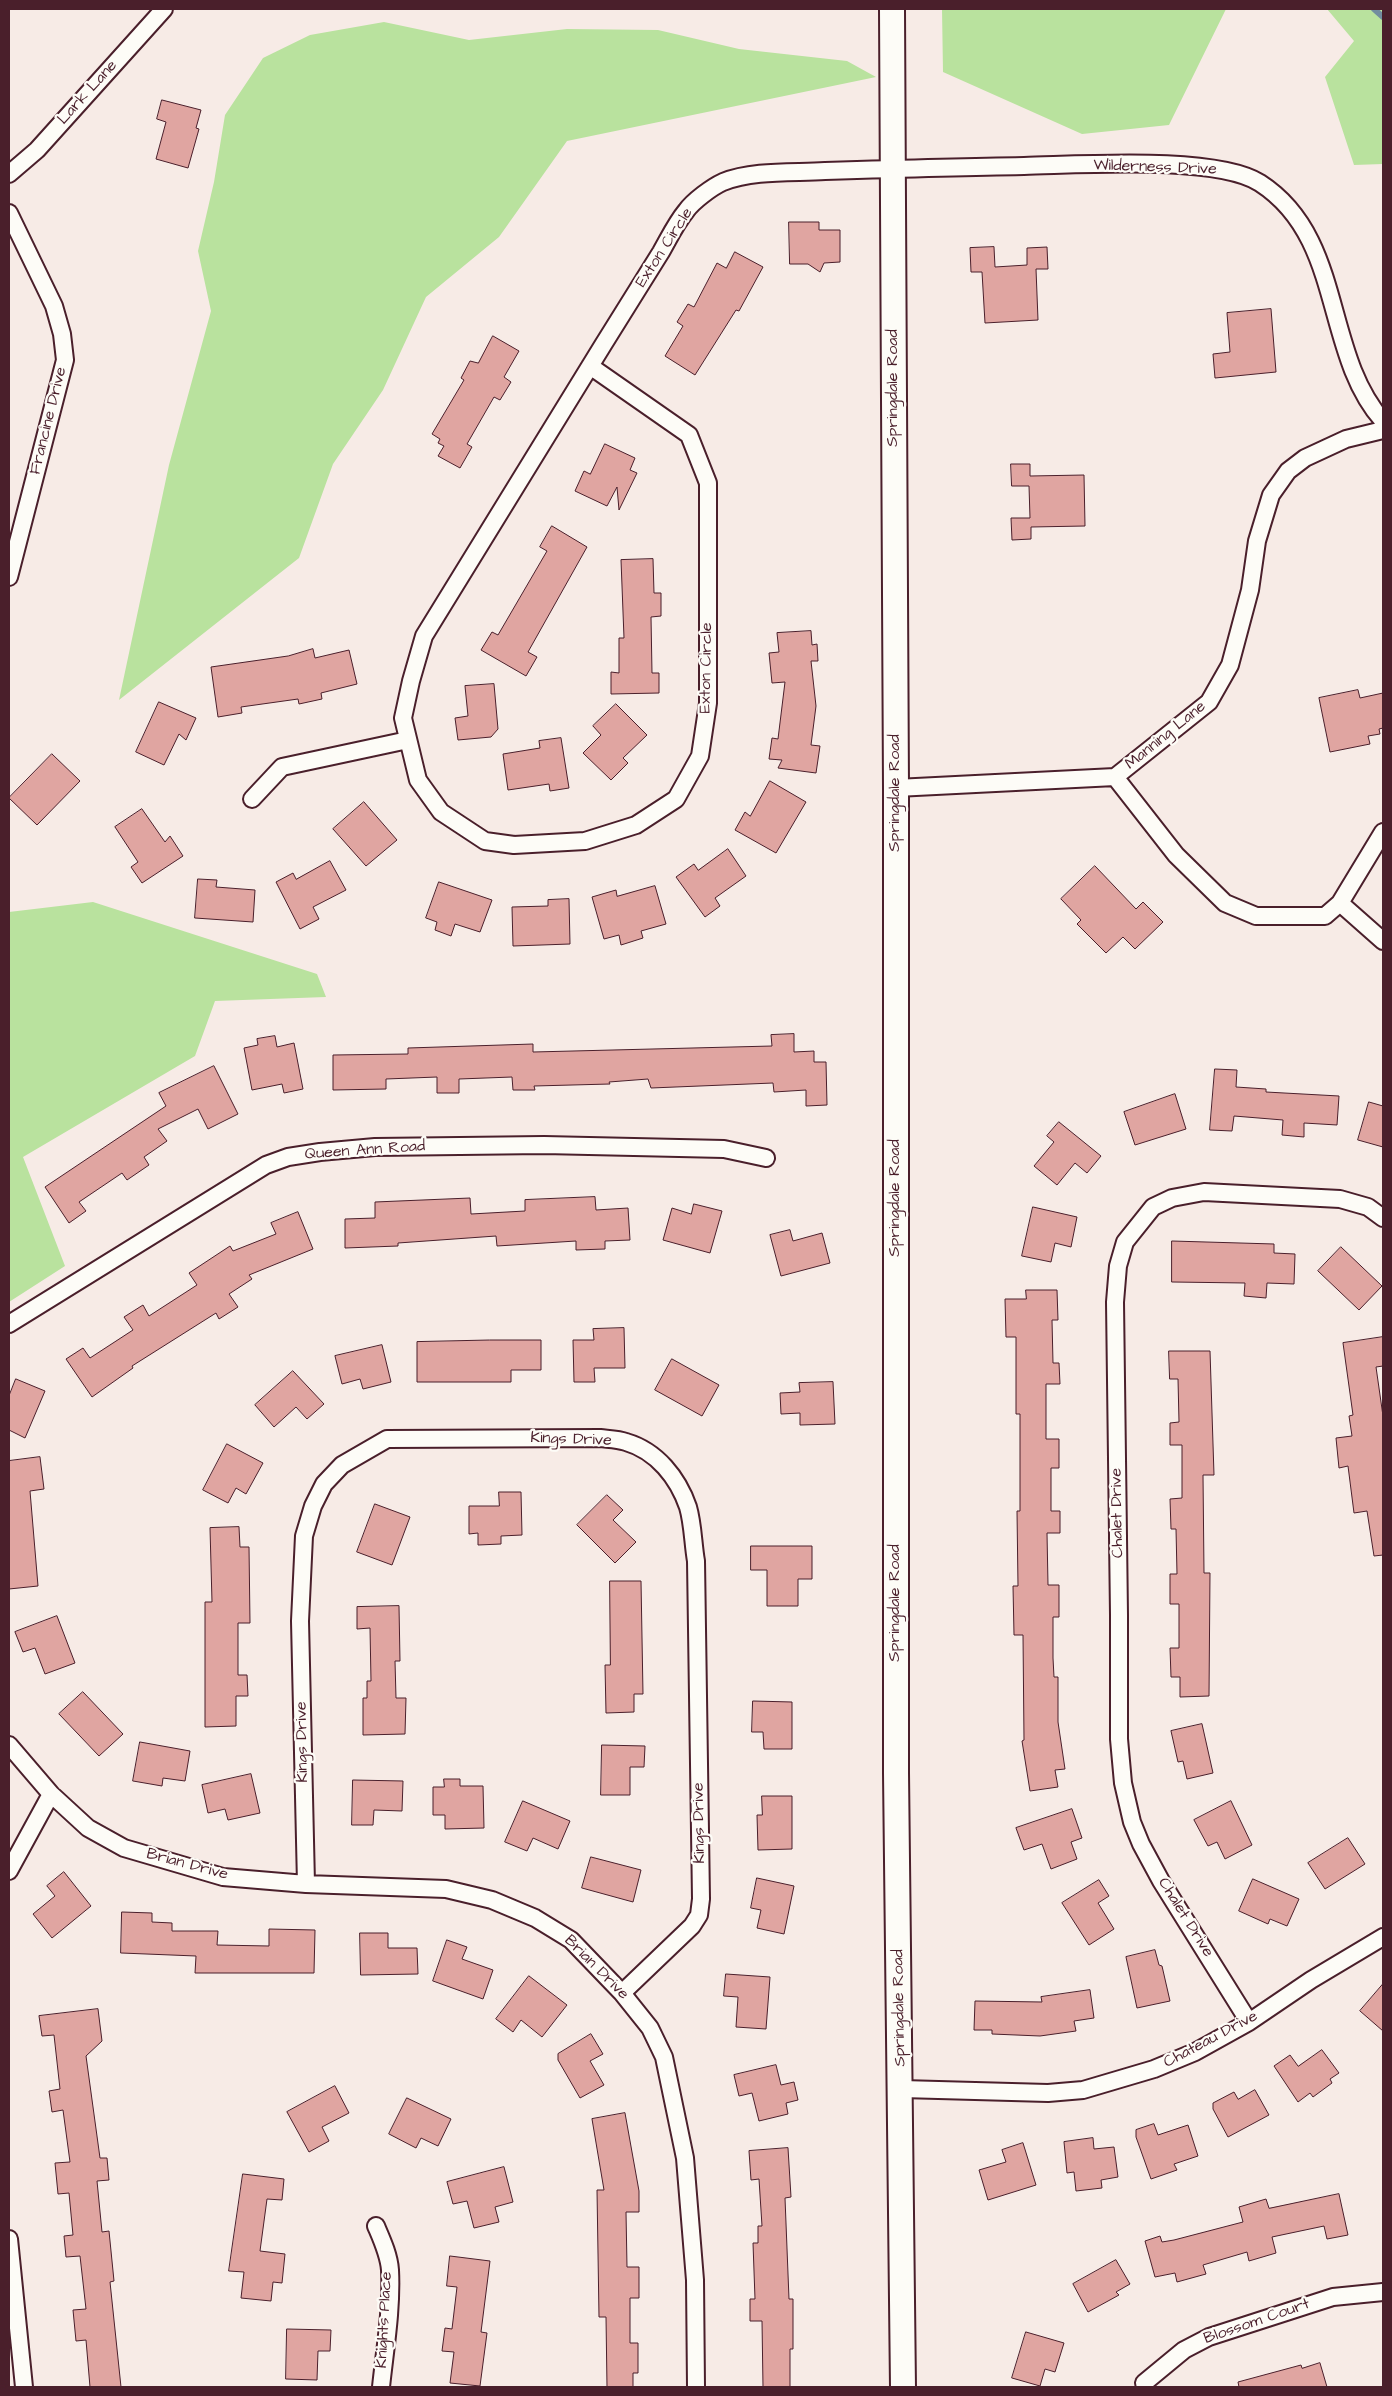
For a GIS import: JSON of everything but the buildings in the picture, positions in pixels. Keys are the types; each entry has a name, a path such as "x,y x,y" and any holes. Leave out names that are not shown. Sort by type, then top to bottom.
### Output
{"main road":[{"name":"Springdale Road","path":"892,9 896,788 896,1773 902,2089 903,2387"}],"street":[{"name":"Lark Lane","path":"9,174 37,150 164,9"},
{"name":"Wilderness Drive","path":"893,169 1149,165 1230,171 1259,183 1280,200 1300,223 1314,244 1325,275 1354,377 1369,405 1383,421"},
{"name":"Exton Circle","path":"590,366 689,435 708,483 708,703 700,756 676,799 636,825 585,841 514,845 485,841 440,812 418,780 403,718 424,636 590,366 688,208 722,182 765,173 893,169"},
{"name":"Francine Drive","path":"9,213 54,306 62,334 65,360 9,577"},
{"name":"Manning Lane","path":"896,788 1115,778 1209,702 1230,665 1250,590 1257,541 1271,495 1288,471 1305,458 1346,439 1383,430"},
{"path":"252,799 282,767 408,740"},
{"path":"1115,778 1176,855 1225,903 1256,916 1325,916 1340,903 1383,832"},
{"path":"1340,903 1383,940"},
{"name":"Queen Ann Road","path":"9,1324 266,1165 288,1157 376,1147 544,1145 724,1149 766,1158"},
{"name":"Chalet Drive","path":"1249,2022 1161,1881 1141,1844 1132,1822 1123,1783 1118,1739 1119,1615 1115,1302 1118,1266 1125,1242 1153,1207 1172,1198 1204,1192 1340,1199 1378,1214"},
{"name":"Kings Drive","path":"306,1884 300,1612 304,1536 313,1506 324,1484 342,1465 387,1439 600,1438 626,1442 648,1452 664,1465 678,1484 688,1509 696,1561 701,1900 699,1915 692,1926 622,1993"},
{"name":"Brian Drive","path":"9,1745 51,1794 88,1828 124,1848 223,1877 306,1884 446,1889 492,1900 535,1918 571,1940 622,1993 650,2028 664,2057 685,2158 695,2280 696,2387"},
{"path":"9,1870 51,1794"},
{"name":"Chateau Drive","path":"902,2089 1048,2093 1083,2090 1154,2069 1195,2052 1249,2022 1311,1980 1383,1937"},
{"name":"Knights Place","path":"376,2226 385,2248 390,2270 389,2307 381,2387"},
{"path":"9,2239 24,2387"},
{"name":"Blossom Court","path":"1144,2383 1184,2350 1208,2337 1333,2297 1383,2292"}],"green space":[{"path":"942,9 1226,9 1169,125 1082,134 943,72"},
{"path":"1327,9 1383,9 1383,164 1354,165 1325,77 1354,41"},
{"path":"384,22 469,40 567,29 658,30 739,49 847,61 876,77 567,141 499,237 426,297 383,390 333,464 299,558 119,700 169,465 211,311 198,251 214,182 225,115 263,58 310,35"},
{"path":"93,902 317,974 326,997 215,1001 195,1056 23,1157 65,1266 9,1302 9,912"}],"waterway":[{"path":"1374,9 1383,17"}]}
